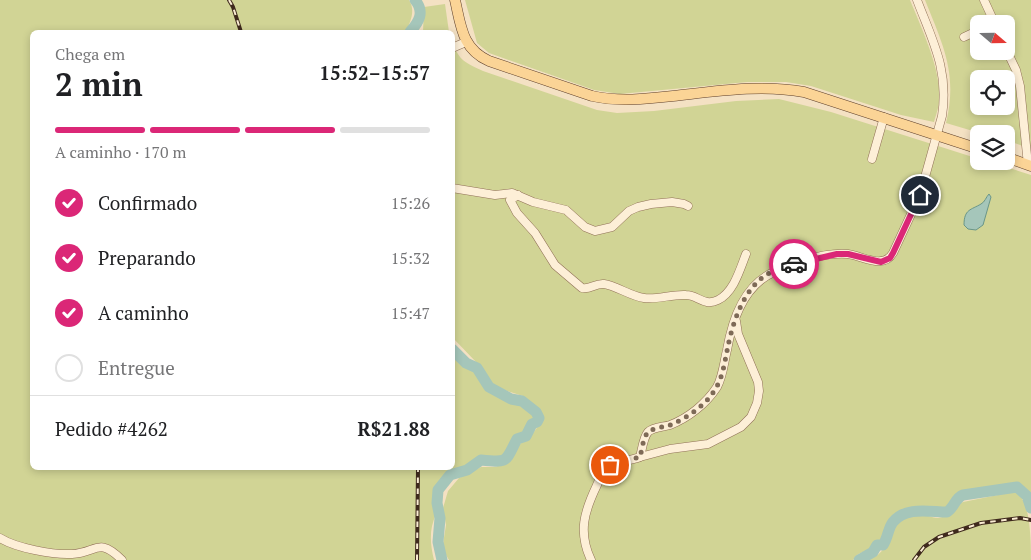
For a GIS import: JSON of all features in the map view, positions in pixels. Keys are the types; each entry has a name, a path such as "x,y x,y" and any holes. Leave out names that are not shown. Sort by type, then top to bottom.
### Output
{"main road":[{"path":"455,0 466,42 475,54 489,61 606,99 632,100 732,89 771,88 804,92 970,146"},
{"path":"1015,161 1030,165"}],"street":[{"path":"640,457 649,432 679,421 711,396 722,374 737,314 752,289 766,275 798,263 837,254 848,254 881,262 890,258 920,195 944,104 943,70 917,0"},
{"path":"984,0 990,15"},
{"path":"964,37 970,34"},
{"path":"455,47 466,42"},
{"path":"1011,60 1020,86 1030,165"},
{"path":"872,158 884,117"},
{"path":"455,188 495,195 512,193 539,204 566,210 585,227 595,231 612,227 629,211 638,207 672,202 688,206"},
{"path":"518,195 510,200 517,213 535,233 555,265 582,288 592,288 602,284 644,298 689,295 700,301 713,302 718,300 729,289 737,276 746,254"},
{"path":"591,560 584,530 587,506 608,467 670,449 712,442 742,427 751,417 758,403 758,382 738,334 737,314"},
{"path":"0,538 14,544 71,554 82,553 100,546 110,549 122,560"}],"green space":[{"path":"0,0 409,0 412,12 407,30 30,30 30,470 455,470 455,355 477,374 485,390 510,402 522,403 534,414 535,418 529,424 526,433 514,439 506,456 497,459 481,457 463,469 448,473 438,484 432,503 436,514 431,537 434,560 0,560"},
{"path":"465,0 910,0 934,63 939,88 938,108 934,122 901,115 811,86 786,82 747,82 620,94 594,90 489,53 477,43"},
{"path":"925,0 1031,0 1031,149 1015,143 1015,125 970,125 970,130 946,123 950,89 947,60"},
{"path":"445,4 449,30 423,30 424,7"},
{"path":"455,47 464,61 483,71 597,110 617,113 654,111 736,101 779,99 831,112 970,156 970,170 1015,170 1031,175 1031,498 1022,488 1015,484 1006,484 962,493 947,509 908,509 895,516 889,522 881,540 872,548 857,555 853,560 449,560 443,550 446,525 443,508 448,491 459,478 481,467 496,467 508,460 520,444 531,436 541,422 541,411 523,396 492,384 476,362 455,340"},
{"path":"1013,492 1019,495 1027,510 1031,560 867,560 881,552 895,527 904,518 923,514 936,518 943,517 963,502"}],"water":[{"path":"989,194 991,197 983,225 976,230 968,229 964,225 965,216 971,209 982,203"}],"waterway":[{"path":"412,30 420,17 420,9 415,0"},
{"path":"442,560 438,542 440,518 437,503 438,490 450,475 467,470 481,460 502,461 508,457 517,439 526,436 532,424 537,422 539,418 536,412 522,401 511,399 489,387 477,368 466,363 455,352"},
{"path":"859,560 873,552 877,545 883,545 891,524 898,517 918,511 947,512 958,498 963,495 1017,487 1027,496 1031,508"}],"railway":[{"path":"229,0 240,30"},
{"path":"417,560 418,470"},
{"path":"914,560 924,547 939,537 981,523 1020,518 1031,520"}],"way so far":[{"path":"610,465 640,457 649,432 679,421 711,396 722,374 734,319 738,310 752,289 766,275 794,264"}],"route":[{"path":"794,264 837,254 848,254 881,262 886,261 893,253 920,195"}]}
